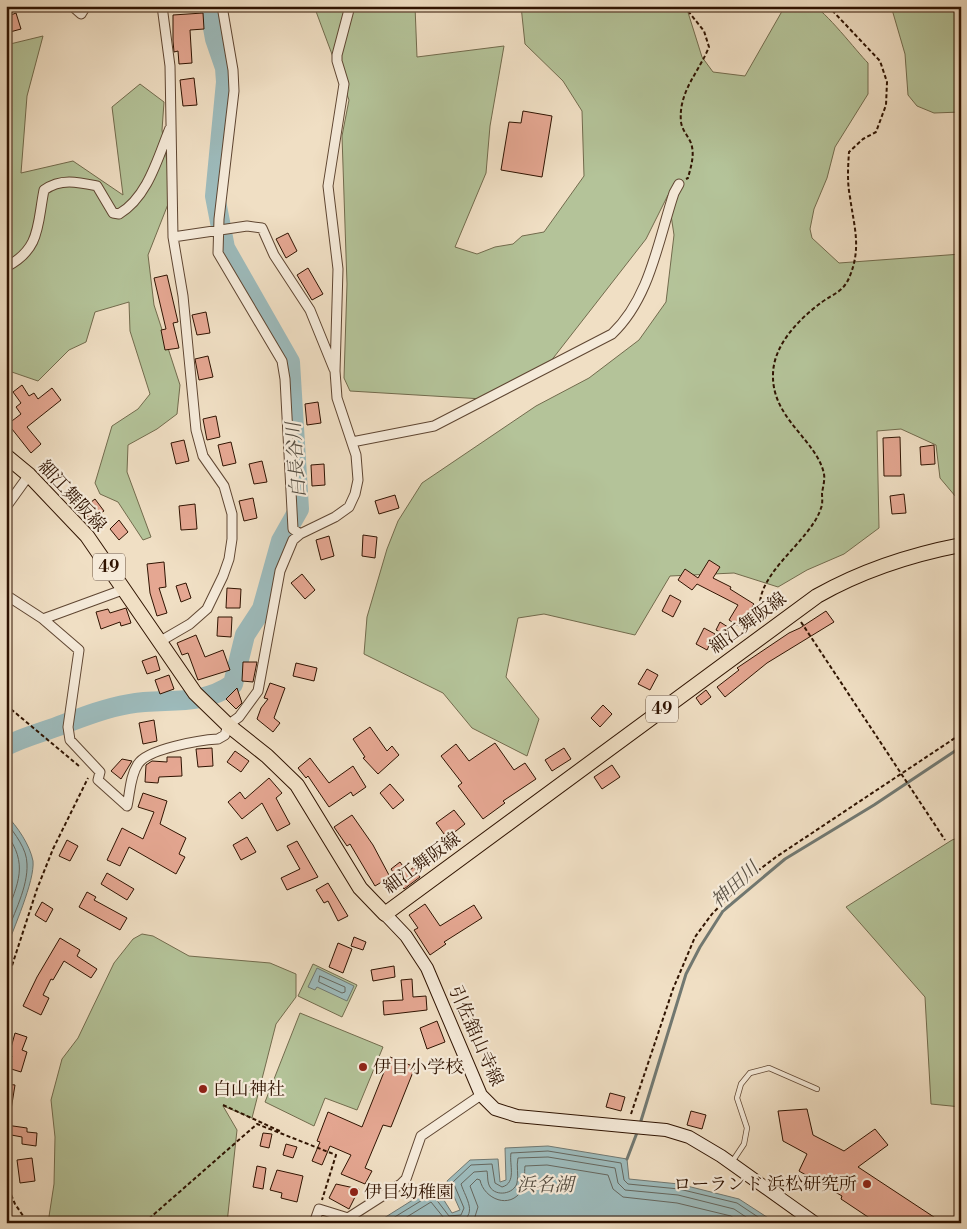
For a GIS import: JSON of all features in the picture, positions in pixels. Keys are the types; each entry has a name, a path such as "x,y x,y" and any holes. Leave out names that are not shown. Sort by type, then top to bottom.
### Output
{"main road":[{"name":"細江舞阪線","path":"6,456 29,475 87,536 125,589 159,642 199,696 228,726 268,756 297,785 360,888 385,914 794,612 835,586 872,568 911,556 961,545"},
{"name":"引佐舘山寺線","path":"385,914 406,936 427,968 482,1095 495,1109 506,1114 666,1130 689,1137 731,1163"},
{"path":"731,1163 815,1223"}],"street":[{"path":"72,6 81,14 86,6"},
{"path":"159,642 190,624 207,609 224,576 232,539 232,514 224,486 203,456 196,430 183,296 173,237 170,66 162,6"},
{"path":"222,6 233,70 234,91 218,230 218,253 282,361 285,379 293,529 300,534"},
{"path":"6,595 43,619 79,650 69,716 70,740 100,772 98,780 127,806 138,764 146,756 157,751 218,739 225,735 228,726 239,717 258,691 280,571 294,540 300,534 335,517 349,507 355,494 358,480 359,466 337,398 335,371 338,269 328,186 344,84 337,55 350,6"},
{"path":"6,267 25,256 33,244 44,190 51,185 66,182 97,186 114,214 126,210 147,182 172,124"},
{"path":"352,442 434,426 612,334 626,320 638,302 674,193 679,184"},
{"path":"173,237 247,226 262,228 274,255 310,310 335,371"},
{"path":"6,507 29,475"},
{"path":"43,619 125,589"},
{"path":"314,1223 319,1209 348,1218 401,1184 406,1179 420,1136 482,1095"}],"lane":[{"path":"731,1163 744,1144 747,1128 737,1098 741,1084 750,1073 770,1068 818,1089"}],"path":[{"path":"679,184 688,178 694,156 691,144 681,124 681,111 687,86 710,47 704,31 684,6"},
{"path":"768,631 760,613 759,599 774,572 816,519 822,507 824,475 816,455 796,432 783,411 776,396 772,375 779,349 800,320 824,301 840,292 848,280 856,260 857,232 849,196 847,170 849,152 864,138 876,132 886,105 887,82 880,61 828,6"},
{"path":"794,612 945,840"},
{"path":"6,705 82,768"},
{"path":"628,1126 673,989 696,938 712,914 743,882 756,872 961,734"},
{"path":"6,984 37,890 53,849 89,774"},
{"path":"223,1105 284,1134"},
{"path":"144,1223 257,1124 336,1155 319,1209"},
{"path":"6,1183 28,1223"}],"green space":[{"path":"810,5 818,9 868,63 868,94 835,147 827,178 814,209 810,229 812,238 839,263 961,254 961,503 940,478 936,445 901,429 877,431 879,528 844,554 807,570 778,587 734,573 670,576 635,635 544,614 518,618 506,677 539,719 527,756 472,728 443,693 364,654 367,617 387,549 398,521 422,483 536,406 589,378 639,340 666,302 674,235 668,195 646,239 547,366 483,399 350,391 344,378 347,284 342,136 349,100 314,6 415,6 417,57 504,46 490,126 486,173 455,247 477,254 495,247 513,244 522,236 544,232 584,176 582,111 563,81 525,44 521,6 686,6 702,57 713,72 745,76 785,6"},
{"path":"891,6 961,6 961,112 934,113 917,106 908,95 905,54"},
{"path":"43,36 27,96 21,173 73,161 123,195 112,107 140,84 164,102 162,130 172,194 148,255 154,305 180,385 177,414 157,429 128,445 127,472 151,537 143,540 118,502 100,494 95,483 112,426 138,409 150,394 130,331 129,302 95,312 86,342 69,350 38,381 6,370 6,45"},
{"path":"961,837 961,1107 931,1104 925,997 846,907 952,840"},
{"path":"142,934 153,936 189,956 270,963 296,974 296,997 276,1024 252,1118 223,1106 237,1130 227,1223 48,1223 54,1184 55,1137 51,1100 62,1059 78,1038 114,963 133,939"},
{"path":"313,964 357,985 342,1017 298,996"},
{"path":"300,1013 383,1047 357,1110 325,1098 314,1126 265,1102"}],"water":[{"path":"6,815 29,849 33,861 33,870 6,950"},
{"path":"317,968 354,986 347,1001 317,987 315,990 308,987"},
{"name":"浜名湖","path":"548,1146 627,1159 629,1179 679,1184 739,1199 776,1223 376,1223 435,1186 452,1213 460,1210 447,1181 470,1160 498,1159 500,1182 506,1180 505,1148"}],"building":[{"path":"16,13 21,29 10,32 6,17"},
{"path":"203,13 204,29 190,30 192,63 179,64 178,51 174,52 173,15"},
{"path":"194,78 197,105 183,106 180,80"},
{"path":"523,111 552,116 542,177 501,170 509,122 521,123"},
{"path":"288,233 297,251 286,258 276,239"},
{"path":"308,268 323,294 312,300 297,275"},
{"path":"167,275 178,322 173,323 179,348 165,350 161,330 166,329 154,278"},
{"path":"206,312 210,333 197,335 192,315"},
{"path":"208,356 213,377 199,380 195,359"},
{"path":"22,385 29,396 34,393 38,399 52,388 61,400 27,427 41,444 31,453 8,424 21,414 16,407 21,403 13,392"},
{"path":"318,402 321,423 307,425 305,404"},
{"path":"216,416 220,437 207,440 203,419"},
{"path":"900,437 901,476 884,476 883,438"},
{"path":"184,440 189,461 176,464 171,443"},
{"path":"231,442 236,463 223,466 218,445"},
{"path":"934,445 935,464 921,465 920,447"},
{"path":"262,461 267,482 254,484 249,464"},
{"path":"324,464 325,485 312,486 311,465"},
{"path":"904,494 906,513 892,514 890,496"},
{"path":"395,495 399,508 379,514 375,501"},
{"path":"253,498 257,518 244,521 239,501"},
{"path":"95,499 104,511 91,521 82,509"},
{"path":"195,504 197,529 181,530 179,506"},
{"path":"119,520 128,532 119,540 110,529"},
{"path":"363,535 377,537 375,558 362,556"},
{"path":"329,536 334,556 321,560 316,540"},
{"path":"709,560 720,567 713,578 731,587 730,589 754,604 740,627 729,620 738,605 697,584 692,590 678,580 685,569 698,578"},
{"path":"164,562 166,587 159,588 167,613 157,616 150,593 147,564"},
{"path":"302,574 315,590 305,599 291,583"},
{"path":"186,583 191,598 181,602 176,586"},
{"path":"227,588 241,589 240,608 226,608"},
{"path":"670,595 681,601 673,617 662,611"},
{"path":"126,608 131,623 121,626 120,622 101,629 96,612 108,609 110,613"},
{"path":"826,611 834,622 767,663 725,697 717,687 739,670 737,668"},
{"path":"218,617 232,617 231,637 217,636"},
{"path":"720,622 731,629 727,636 716,630"},
{"path":"704,628 715,634 707,650 696,644"},
{"path":"196,635 205,657 223,650 230,670 198,680 188,653 182,655 177,643"},
{"path":"156,656 160,670 147,674 142,661"},
{"path":"243,662 257,662 253,682 242,681"},
{"path":"296,663 317,668 314,681 293,676"},
{"path":"647,669 658,675 650,690 638,684"},
{"path":"169,675 174,689 160,694 155,680"},
{"path":"270,683 285,688 274,718 280,723 273,732 257,719 261,708 268,699 264,698"},
{"path":"237,688 242,703 236,709 226,699"},
{"path":"706,690 711,697 701,705 696,698"},
{"path":"603,705 612,714 600,727 591,718"},
{"path":"154,720 157,741 143,744 139,723"},
{"path":"370,727 387,751 392,746 399,755 378,774 363,758 365,757 353,739"},
{"path":"495,743 514,770 525,763 536,779 503,801 505,803 483,819 458,786 462,783 441,756 456,744 469,761"},
{"path":"212,748 213,766 198,767 196,749"},
{"path":"564,748 571,759 552,771 545,760"},
{"path":"235,751 249,761 241,772 227,762"},
{"path":"167,757 181,757 182,776 159,777 158,783 145,782 146,765 152,761 167,762"},
{"path":"310,758 329,783 353,766 366,787 353,796 351,792 329,807 308,776 306,778 298,768"},
{"path":"122,759 132,761 121,779 111,771"},
{"path":"612,765 620,777 602,789 594,777"},
{"path":"269,778 282,793 276,798 290,824 277,831 262,803 242,819 228,802 240,792 245,799"},
{"path":"390,784 404,800 393,809 380,793"},
{"path":"143,793 167,801 160,824 186,838 179,854 185,857 176,874 129,847 120,866 107,860 122,828 143,839 154,812 138,807"},
{"path":"454,810 465,824 447,838 436,823"},
{"path":"352,815 373,845 390,877 375,886 350,844 347,846 334,827"},
{"path":"247,837 256,852 241,860 233,845"},
{"path":"67,840 78,846 70,861 59,856"},
{"path":"297,841 318,877 287,890 281,878 300,869 287,846"},
{"path":"400,862 407,872 414,867 420,877 404,889 391,869"},
{"path":"107,873 134,889 127,900 101,884"},
{"path":"328,883 348,916 338,921 328,901 324,903 316,890"},
{"path":"87,892 96,897 94,900 127,918 120,930 79,907"},
{"path":"42,902 53,909 46,922 35,915"},
{"path":"425,904 440,926 474,905 482,918 444,942 446,944 430,955 414,930 418,928 409,915"},
{"path":"354,937 366,942 363,950 351,946"},
{"path":"60,938 80,950 77,956 97,969 91,978 64,961 53,980 51,979 43,995 49,998 41,1015 23,1006 37,977"},
{"path":"338,943 352,949 343,973 329,967"},
{"path":"394,966 395,977 373,981 371,970"},
{"path":"412,979 413,997 426,996 427,1010 384,1015 383,1001 403,1000 401,980"},
{"path":"437,1021 445,1042 427,1049 420,1028"},
{"path":"15,1033 27,1037 22,1050 27,1052 21,1072 8,1068 12,1056 9,1055"},
{"path":"390,1057 415,1067 391,1127 383,1125 365,1168 372,1171 365,1184 341,1174 351,1155 330,1146 322,1165 312,1161 320,1142 317,1141 328,1112 362,1127"},
{"path":"6,1084 15,1085 11,1110 6,1110"},
{"path":"610,1093 625,1097 621,1111 606,1107"},
{"path":"807,1109 813,1135 844,1151 875,1129 888,1145 858,1167 943,1223 877,1223 841,1199 842,1196 799,1171 807,1154 783,1141 778,1111"},
{"path":"691,1111 706,1115 702,1129 687,1125"},
{"path":"6,1125 27,1128 27,1132 37,1133 36,1146 22,1144 22,1137 6,1134"},
{"path":"263,1133 272,1134 269,1148 260,1146"},
{"path":"286,1144 297,1147 293,1158 283,1155"},
{"path":"32,1158 35,1181 20,1183 17,1160"},
{"path":"257,1166 266,1168 263,1189 253,1187"},
{"path":"277,1170 303,1176 297,1202 281,1198 282,1193 270,1190"},
{"path":"336,1184 359,1189 349,1209 329,1198"}],"waterway":[{"name":"白長谷川","path":"6,746 88,715 112,708 142,702 195,699 220,691 233,684 245,635 262,609 281,541 299,509 290,362 225,248 215,196 226,82 225,68 215,39 209,6"},
{"name":"神田川","path":"640,1124 686,974 700,947 723,911 785,859 874,805 961,747"},
{"name":"神田川","path":"627,1159 638,1130"}],"place":[{"name":"伊目小学校","path":"363,1067"},
{"name":"白山神社","path":"203,1089"},
{"name":"ローランド 浜松研究所","path":"867,1184"},
{"name":"伊目幼稚園","path":"354,1192"}]}
